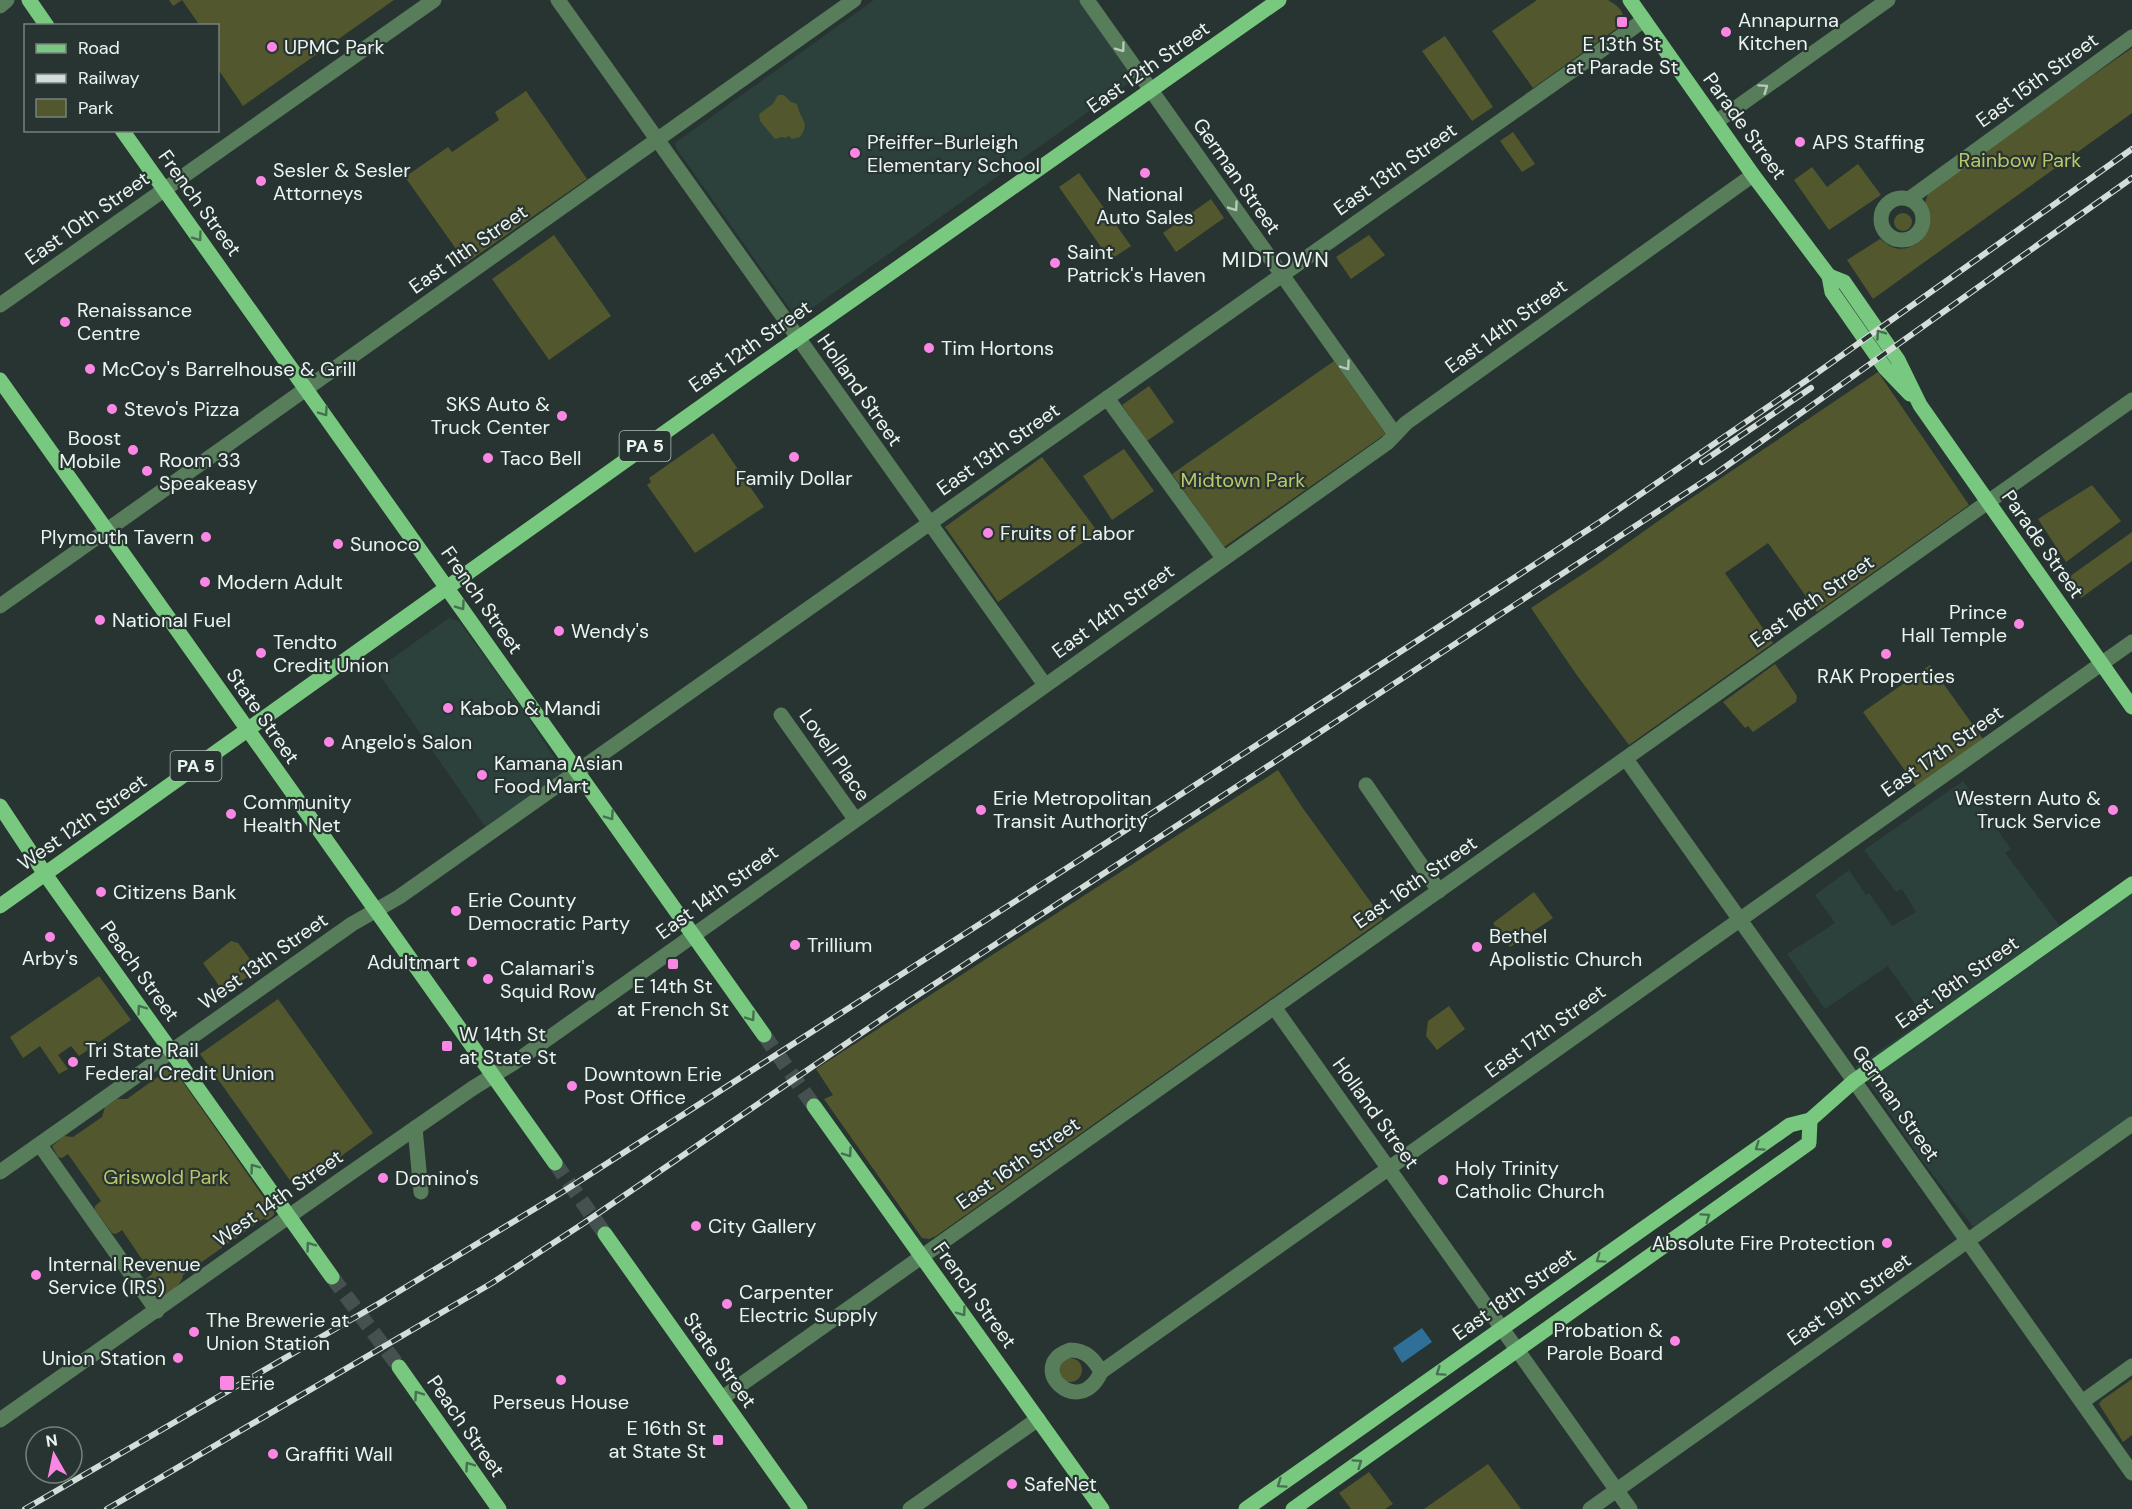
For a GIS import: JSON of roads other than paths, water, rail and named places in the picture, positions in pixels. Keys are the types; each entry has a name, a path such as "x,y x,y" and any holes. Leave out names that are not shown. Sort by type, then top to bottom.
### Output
{"main road":[{"path":"29,0 46,24"},
{"name":"East 12th Street","path":"247,730 798,338 1280,0"},
{"name":"Parade Street","path":"1630,0 1829,276 1844,282 1898,360 1920,405 2132,707"},
{"name":"French Street","path":"123,132 764,1035"},
{"name":"State Street","path":"0,380 555,1163"},
{"name":"West 12th Street","path":"0,906 247,730"},
{"name":"Peach Street","path":"0,806 45,874 332,1277"},
{"name":"East 18th Street","path":"1246,1509 1790,1125 1810,1120 1854,1081 2132,884"},
{"name":"French Street","path":"814,1106 1102,1509"},
{"path":"1293,1509 1809,1143 1810,1120"},
{"name":"State Street","path":"605,1234 800,1509"},
{"name":"Peach Street","path":"399,1367 499,1509"}],"street":[{"path":"0,6 7,0"},
{"name":"East 10th Street","path":"0,305 434,0"},
{"name":"Holland Street","path":"558,0 1045,685"},
{"name":"East 11th Street","path":"0,606 854,0"},
{"name":"German Street","path":"1087,0 1395,434"},
{"path":"1716,122 1888,0"},
{"name":"East 13th Street","path":"375,911 399,897 1644,20"},
{"name":"East 15th Street","path":"1910,199 2132,37"},
{"name":"East 14th Street","path":"493,1076 1386,443 1406,423 1754,174"},
{"path":"1107,398 1223,558"},
{"name":"East 16th Street","path":"722,1398 2132,400"},
{"name":"East 17th Street","path":"1101,1372 2132,642"},
{"name":"Lovell Place","path":"781,715 855,819"},
{"name":"German Street","path":"1626,759 2132,1473"},
{"path":"1366,785 1439,891"},
{"name":"West 13th Street","path":"0,1172 352,924 375,911"},
{"name":"Holland Street","path":"1275,1007 1630,1509"},
{"name":"West 14th Street","path":"0,1420 157,1311 288,1215 493,1076"},
{"name":"East 19th Street","path":"1590,1509 2132,1124"},
{"path":"415,1128 421,1192"},
{"path":"40,1145 157,1311"},
{"path":"2082,1402 2132,1366"},
{"path":"910,1509 1038,1419"}],"water":[{"path":"1422,1328 1432,1342 1402,1363 1393,1348"}],"tunnel":[{"path":"764,1035 814,1106"},
{"path":"555,1163 605,1234"},
{"path":"332,1277 399,1367"}],"railway":[{"path":"25,1509 378,1304 564,1191 1109,841 1600,522 1807,380 2132,149"},
{"path":"107,1509 492,1283 584,1223 904,1004 1718,472 2132,178"},
{"path":"1702,462 1811,388"}],"place":[{"name":"E 13th St at Parade St","path":"1622,22"},
{"name":"Annapurna Kitchen","path":"1726,32"},
{"name":"UPMC Park","path":"272,47"},
{"name":"APS Staffing","path":"1800,142"},
{"name":"Pfeiffer-Burleigh Elementary School","path":"855,153"},
{"name":"National Auto Sales","path":"1145,173"},
{"name":"Sesler & Sesler Attorneys","path":"261,181"},
{"name":"Saint Patrick's Haven","path":"1055,263"},
{"name":"Renaissance Centre","path":"65,322"},
{"name":"Tim Hortons","path":"929,348"},
{"name":"McCoy's Barrelhouse & Grill","path":"90,369"},
{"name":"Stevo's Pizza","path":"112,409"},
{"name":"SKS Auto & Truck Center","path":"562,416"},
{"name":"Boost Mobile","path":"133,450"},
{"name":"Family Dollar","path":"794,457"},
{"name":"Taco Bell","path":"488,458"},
{"name":"Room 33 Speakeasy","path":"147,471"},
{"name":"Fruits of Labor","path":"988,533"},
{"name":"Plymouth Tavern","path":"206,537"},
{"name":"Sunoco","path":"338,544"},
{"name":"Modern Adult","path":"205,582"},
{"name":"National Fuel","path":"100,620"},
{"name":"Prince Hall Temple","path":"2019,624"},
{"name":"Wendy's","path":"559,631"},
{"name":"Tendto Credit Union","path":"261,653"},
{"name":"RAK Properties","path":"1886,654"},
{"name":"Kabob & Mandi","path":"448,708"},
{"name":"Angelo's Salon","path":"329,742"},
{"name":"Kamana Asian Food Mart","path":"482,775"},
{"name":"Erie Metropolitan Transit Authority","path":"981,810"},
{"name":"Western Auto & Truck Service","path":"2113,810"},
{"name":"Community Health Net","path":"231,814"},
{"name":"Citizens Bank","path":"101,892"},
{"name":"Erie County Democratic Party","path":"456,911"},
{"name":"Arby's","path":"50,937"},
{"name":"Trillium","path":"795,945"},
{"name":"Bethel Apolistic Church","path":"1477,947"},
{"name":"Adultmart","path":"472,962"},
{"name":"E 14th St at French St","path":"673,964"},
{"name":"Calamari's Squid Row","path":"488,979"},
{"name":"W 14th St at State St","path":"447,1046"},
{"name":"Tri State Rail Federal Credit Union","path":"73,1062"},
{"name":"Downtown Erie Post Office","path":"572,1086"},
{"name":"Domino's","path":"383,1178"},
{"name":"Holy Trinity Catholic Church","path":"1443,1180"},
{"name":"City Gallery","path":"696,1226"},
{"name":"Absolute Fire Protection","path":"1887,1243"},
{"name":"Internal Revenue Service (IRS)","path":"36,1275"},
{"name":"Carpenter Electric Supply","path":"727,1304"},
{"name":"The Brewerie at Union Station","path":"194,1332"},
{"name":"Probation & Parole Board","path":"1675,1341"},
{"name":"Union Station","path":"178,1358"},
{"name":"Perseus House","path":"561,1380"},
{"name":"Erie","path":"227,1383"},
{"name":"E 16th St at State St","path":"718,1440"},
{"name":"Graffiti Wall","path":"273,1454"},
{"name":"SafeNet","path":"1012,1484"}],"district":[{"name":"MIDTOWN","path":"1276,260"}],"park label":[{"name":"Rainbow Park","path":"2020,160"},
{"name":"Midtown Park","path":"1243,480"},
{"name":"Griswold Park","path":"166,1177"}]}
